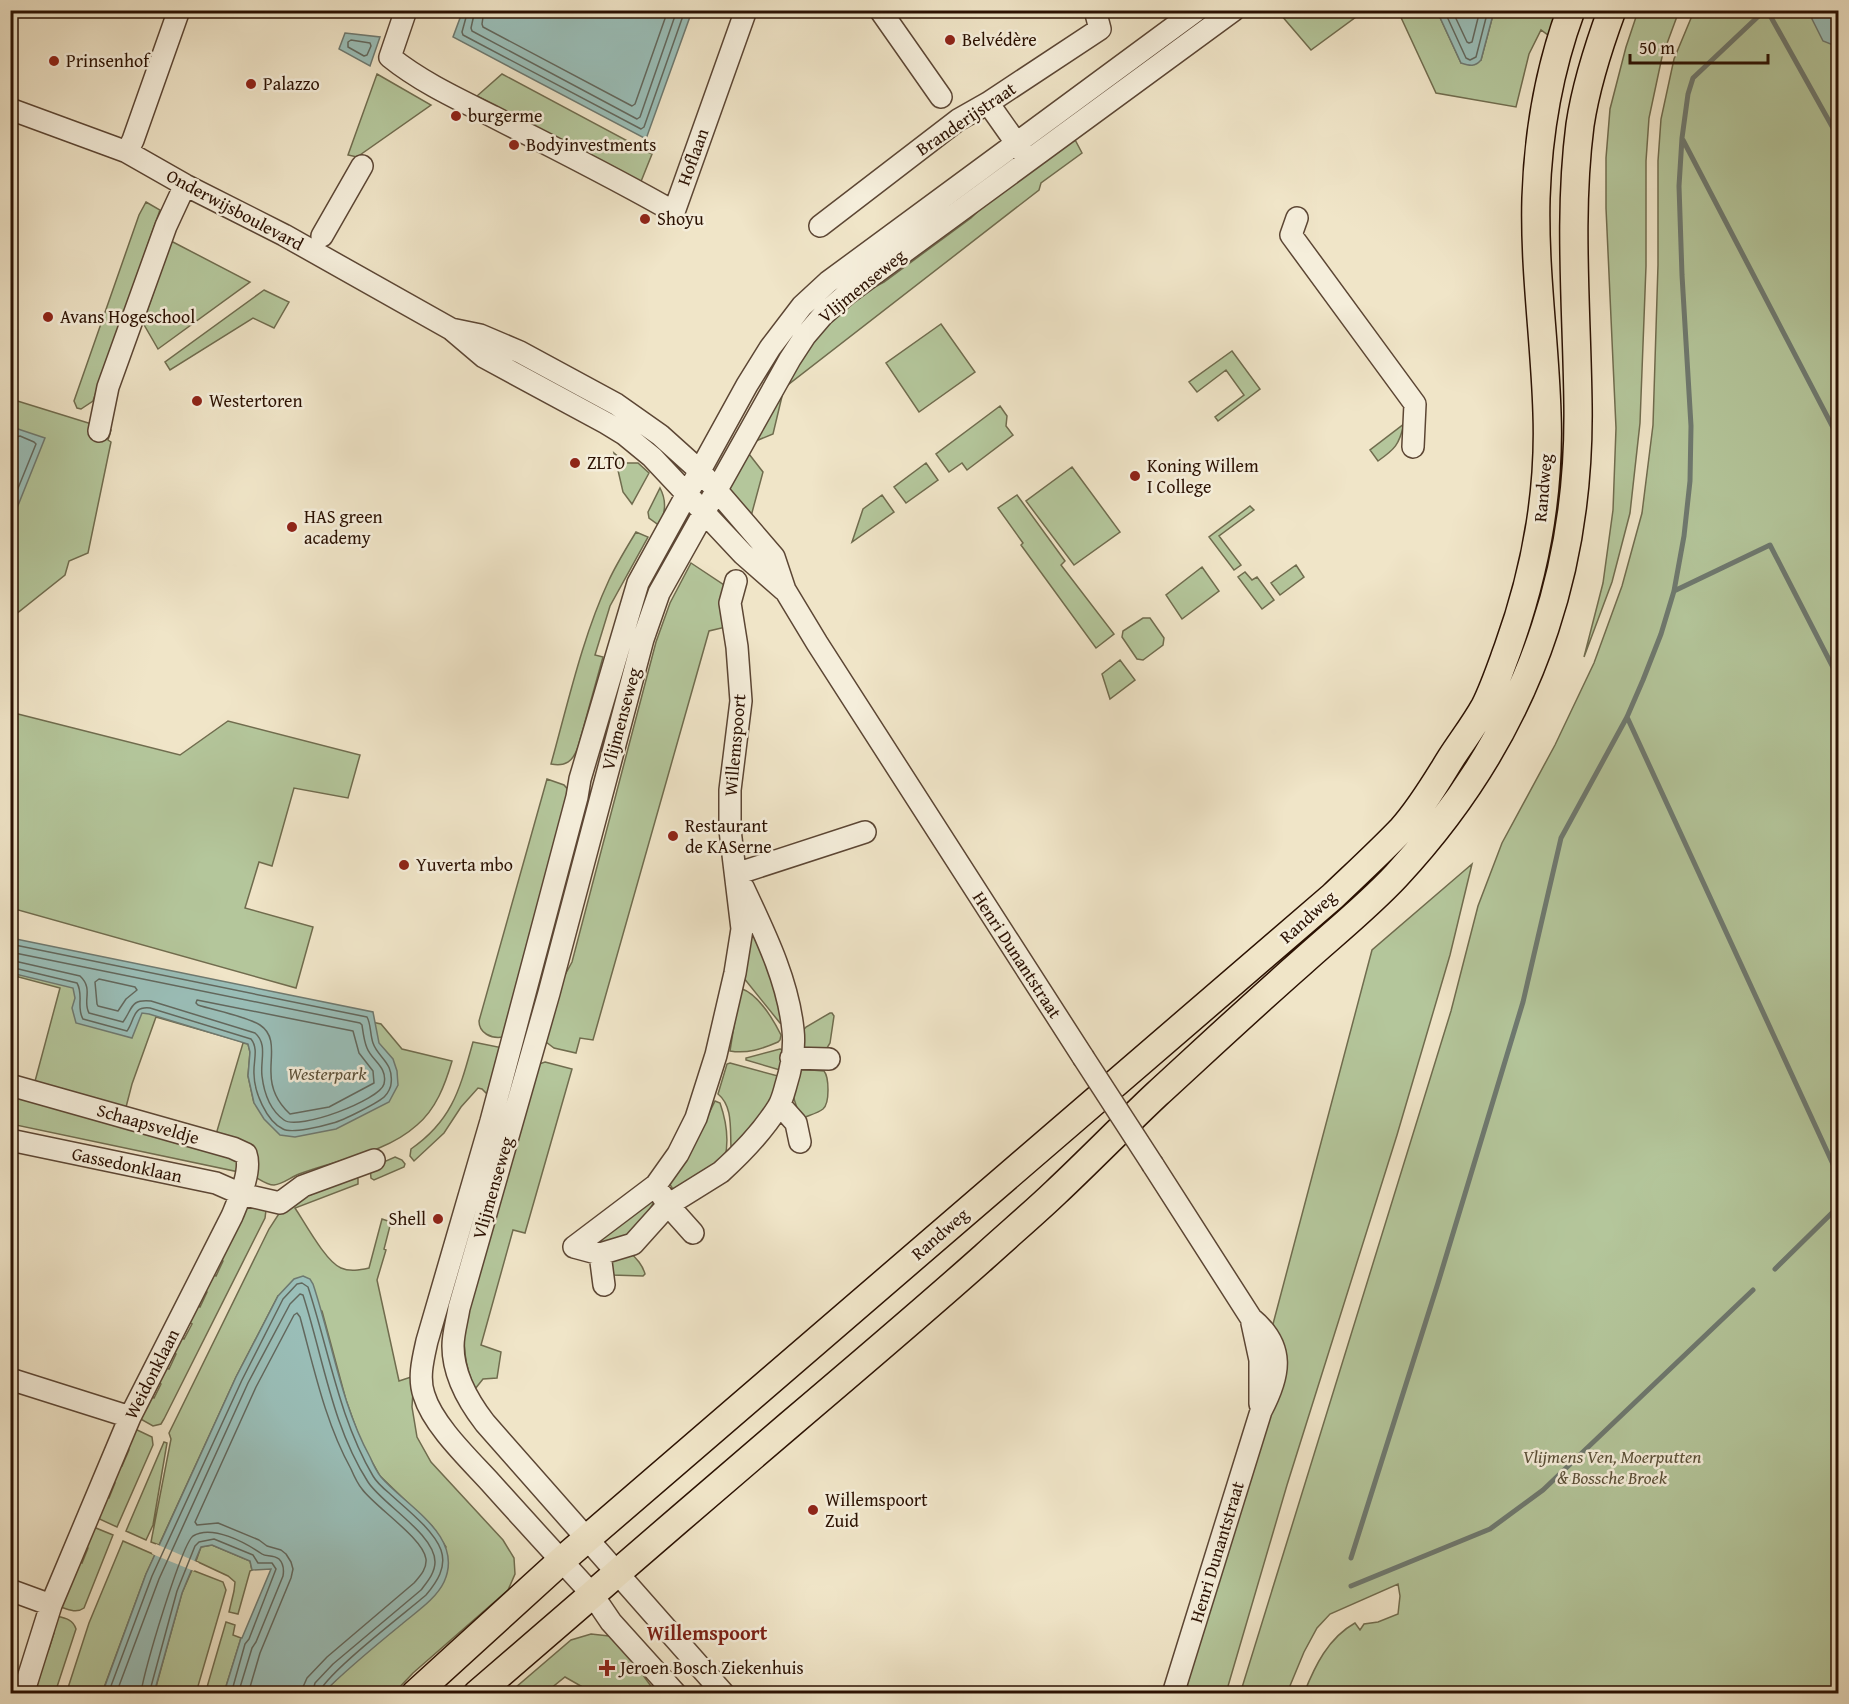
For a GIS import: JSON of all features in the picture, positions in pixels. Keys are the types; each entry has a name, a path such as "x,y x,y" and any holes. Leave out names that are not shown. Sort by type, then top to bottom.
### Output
{"main road":[{"name":"Randweg","path":"561,1561 1333,896 1402,828 1433,787 1485,705 1516,626 1536,553 1546,466 1547,416 1536,230 1538,168 1543,120 1553,72 1571,10"},
{"name":"Randweg","path":"616,1573 979,1262 1056,1192 1170,1082 1364,908 1395,878 1431,837 1490,754 1534,662 1558,586 1568,538 1576,467 1578,407 1574,250 1577,157 1588,82 1612,10"},
{"path":"415,1694 561,1561"},
{"path":"477,1694 616,1573"}],"street":[{"path":"127,152 179,10"},
{"name":"Hoflaan","path":"405,10 390,57 406,70 674,212 746,10"},
{"path":"880,10 941,97"},
{"name":"Branderijstraat","path":"820,226 958,120 988,103 1100,29 1095,10"},
{"name":"Vlijmenseweg","path":"592,1594 454,1443 423,1394 422,1365 512,1046 580,779 638,583 759,366 802,306 828,282 1197,10"},
{"name":"Vlijmenseweg","path":"616,1573 475,1410 458,1376 453,1345 459,1308 549,993 643,639 658,593 790,359 805,336 823,315 885,265 1234,10"},
{"path":"988,103 1029,162"},
{"name":"Onderwijsboulevard","path":"10,110 127,152 451,329 484,357 624,434 652,457 686,495"},
{"path":"321,236 362,166"},
{"path":"99,431 111,376 166,225 185,185"},
{"path":"1297,218 1291,235 1415,404 1413,447"},
{"name":"Onderwijsboulevard","path":"451,329 480,335 520,352 616,404 660,435 700,471"},
{"name":"Henri Dunantstraat","path":"700,471 774,557 785,590 910,789 1251,1318 1260,1360 1261,1411 1173,1694"},
{"name":"Henri Dunantstraat","path":"686,495 743,554 785,590"},
{"name":"Willemspoort","path":"600,1254 633,1244 668,1205 727,1167 780,1105 789,1076 793,1031 783,982 751,927 736,874 730,830 730,790 741,701 737,647 730,603 736,581"},
{"path":"736,874 864,832"},
{"path":"604,1285 600,1254 574,1247 656,1185 678,1154 696,1118 716,1055 735,973 751,927"},
{"path":"791,1058 829,1059"},
{"name":"Schaapsveldje","path":"10,1085 233,1148 246,1154 249,1162 241,1194"},
{"path":"780,1105 795,1123 800,1142"},
{"name":"Gassedonklaan","path":"10,1140 216,1183 241,1194"},
{"path":"241,1194 280,1203 303,1186 374,1160"},
{"path":"656,1185 668,1205 693,1233"},
{"name":"Weidonklaan","path":"22,1694 51,1605 130,1417 241,1194"},
{"path":"10,1379 130,1417"},
{"path":"616,1573 724,1694"},
{"path":"10,1590 51,1605"},
{"path":"592,1594 611,1622 676,1694"}],"green space":[{"path":"1286,10 1364,11 1311,50 1281,15"},
{"path":"1398,11 1437,11 1461,63 1481,60 1494,11 1562,11 1552,38 1541,30 1529,54 1516,107 1436,93"},
{"path":"1638,11 1679,11 1662,57 1649,118 1640,423 1630,513 1612,582 1584,657 1603,583 1613,510 1616,428 1606,208 1606,158 1610,109"},
{"name":"Vlijmens Ven, Moerputten & Bossche Broek","path":"1694,11 1838,11 1838,1693 1304,1693 1324,1654 1337,1636 1355,1623 1360,1630 1364,1624 1378,1622 1398,1614 1400,1596 1398,1584 1330,1614 1317,1628 1287,1693 1240,1694 1451,1011 1478,906 1502,843 1555,745 1594,663 1622,586 1642,513 1653,425 1658,265 1658,161 1661,119 1674,59"},
{"path":"377,74 431,105 357,157 348,155"},
{"path":"502,74 652,154 640,184 477,96"},
{"path":"1072,134 1082,153 1041,183 1039,190 784,388 773,434 751,443 796,360 846,302 884,282 971,218 1012,178"},
{"path":"146,202 160,210 93,401 81,409 77,408 74,401 139,215"},
{"path":"171,241 250,282 158,349 143,323"},
{"path":"264,290 289,302 274,328 253,318 170,370 165,362"},
{"path":"941,324 975,372 919,412 886,363"},
{"path":"1232,351 1260,389 1218,421 1215,417 1244,395 1226,370 1197,392 1189,382"},
{"path":"11,399 111,430 108,440 111,442 88,553 69,561 65,575 15,615 11,629"},
{"path":"1000,406 1007,416 1006,426 1013,435 967,470 962,463 949,472 936,454"},
{"path":"1404,424 1396,446 1378,461 1370,450"},
{"path":"614,453 626,463 638,463 649,473 632,504 623,492"},
{"path":"749,454 763,472 750,520 735,500 730,487 731,481"},
{"path":"926,463 938,480 906,503 894,487"},
{"path":"1072,467 1120,532 1074,565 1026,501"},
{"path":"660,488 664,497 664,507 660,526 649,518 648,512"},
{"path":"882,495 894,512 852,542 863,509"},
{"path":"1017,495 1065,561 1061,565 1114,634 1096,648 1021,545 1023,543 998,508"},
{"path":"1250,506 1254,510 1219,536 1241,565 1234,570 1209,537"},
{"path":"636,532 648,537 610,606 595,655 603,657 578,747 574,756 565,764 551,764 576,671 599,602"},
{"path":"691,563 727,587 726,627 709,631 593,1040 580,1038 576,1053 554,1048 546,1042 554,995 572,962 656,642 670,603"},
{"path":"1296,565 1304,577 1280,595 1271,583"},
{"path":"1202,567 1219,591 1182,619 1166,595"},
{"path":"1245,572 1252,580 1257,577 1274,600 1262,609 1238,577"},
{"path":"1143,618 1150,618 1164,638 1163,645 1143,660 1137,659 1122,637 1123,631"},
{"path":"1120,660 1135,680 1110,699 1102,674"},
{"path":"10,712 180,755 228,721 360,755 348,798 294,788 272,866 259,862 245,908 313,927 296,988 11,908"},
{"path":"547,779 564,785 571,793 503,1037 494,1037 483,1032 479,1021"},
{"path":"1472,864 1450,955 1397,1135 1287,1485 1226,1693 1181,1694 1282,1343 1273,1324 1372,950"},
{"path":"753,932 777,983 783,1024 743,977"},
{"name":"Westerpark","path":"10,943 381,1024 402,1049 452,1061 443,1088 430,1112 404,1135 361,1155 299,1174 284,1182 274,1185 265,1183 257,1178 256,1162 218,1135 217,1131 243,1043 248,1044 250,1052 248,1076 254,1103 250,1044 156,1017 132,1084 125,1111 34,1085 60,988 11,975"},
{"path":"740,988 759,1001 769,1015 781,1035 778,1042 754,1050 730,1051"},
{"path":"830,1013 834,1016 830,1043 827,1048 802,1047 799,1035 806,1027"},
{"path":"473,1042 503,1048 489,1096 478,1088 461,1107 444,1133 414,1161 410,1156 411,1149 437,1127 453,1102"},
{"path":"783,1050 780,1070 746,1060 746,1058"},
{"path":"545,1062 572,1069 525,1233 513,1230 481,1345 501,1352 497,1378 483,1379 475,1389 465,1354 465,1318 539,1064"},
{"path":"727,1064 778,1076 772,1104 733,1149 728,1111 718,1094"},
{"path":"799,1069 824,1071 828,1084 828,1096 823,1109 805,1117 799,1114 790,1087"},
{"path":"11,1094 241,1161 239,1172 11,1124"},
{"path":"715,1101 720,1103 725,1123 727,1144 725,1158 674,1191 669,1183 701,1130"},
{"path":"395,1157 402,1160 404,1167 374,1180 371,1178 370,1168"},
{"path":"355,1174 358,1184 295,1208 329,1258 341,1268 348,1270 369,1268 382,1219 391,1222 377,1280 399,1381 414,1376 412,1407 417,1437 431,1462 503,1540 514,1558 515,1574 508,1590 413,1673 394,1693 323,1693 342,1674 446,1547 432,1526 380,1476 361,1442 346,1400 322,1311 278,1296 236,1377 159,1545 151,1542 171,1439 169,1433 269,1229 282,1209 297,1195"},
{"path":"650,1198 654,1202 634,1236 603,1244 596,1242"},
{"path":"248,1206 266,1210 265,1218 164,1419 161,1424 153,1426 137,1417 149,1396 154,1398 161,1384 157,1381 164,1367 169,1369 176,1354 172,1351 179,1337 184,1339 192,1324 187,1322 195,1305 200,1307 207,1292 203,1290 211,1274 216,1276 223,1261 218,1258 243,1210"},
{"path":"630,1253 639,1262 645,1274 643,1276 612,1275 609,1261"},
{"path":"133,1428 152,1437 153,1445 117,1527 95,1517 104,1497 109,1498 115,1483 110,1481 118,1464 122,1466 129,1450 124,1448"},
{"path":"164,1442 167,1443 153,1525 146,1540 126,1531"},
{"path":"91,1526 113,1535 84,1608 78,1611 58,1606 77,1561 82,1563 88,1548 83,1545"},
{"path":"123,1541 155,1555 102,1693 66,1694 89,1623"},
{"path":"212,1545 250,1561 252,1570 238,1614 229,1612 235,1582 228,1576 196,1561 201,1547"},
{"path":"192,1570 223,1582 226,1590 196,1693 154,1694 182,1593"},
{"path":"55,1616 71,1621 76,1629 55,1693 29,1694 36,1689 41,1672 36,1670 44,1647 49,1649 54,1633 49,1631"},
{"path":"226,1622 235,1625 233,1635 241,1638 224,1693 205,1694"},
{"path":"591,1634 609,1636 621,1645 656,1693 593,1693 565,1677 545,1693 508,1694 571,1640"}],"water":[{"path":"463,10 692,11 646,139 453,37"},
{"path":"1437,11 1494,11 1481,60 1477,64 1461,63"},
{"path":"1811,11 1838,11 1838,47 1823,41 1812,19"},
{"path":"345,33 380,37 370,66 339,49"},
{"path":"18,429 45,438 11,523 11,434"},
{"name":"Westerpark","path":"11,938 373,1012 379,1043 393,1059 398,1085 389,1102 336,1129 295,1137 280,1135 264,1119 254,1103 248,1076 250,1052 248,1044 142,1013 132,1038 76,1023 72,1008 75,998 73,988 11,973"},
{"path":"303,1276 310,1279 313,1284 344,1394 360,1437 375,1467 381,1477 430,1524 440,1536 447,1550 448,1566 444,1582 425,1605 323,1693 224,1693 241,1638 271,1569 252,1570 250,1561 212,1545 201,1547 182,1593 154,1693 102,1694 146,1574 236,1377 278,1296 294,1279"}],"pier":[{"path":"156,1544 199,1563 194,1571 152,1554"}],"waterway":[{"path":"1351,1558 1438,1283 1523,1002 1561,838 1627,717 1661,634 1674,591 1684,536 1690,481 1691,426 1679,186 1688,94 1693,78 1765,10"},
{"path":"1767,10 1838,137"},
{"path":"1683,140 1838,437"},
{"path":"1674,591 1770,545 1838,677"},
{"path":"1627,717 1838,1175"},
{"path":"1775,1269 1838,1207"},
{"path":"1351,1586 1490,1529 1543,1490 1753,1290"}],"place":[{"name":"Belvédère","path":"950,40"},
{"name":"Prinsenhof","path":"54,61"},
{"name":"Palazzo","path":"251,84"},
{"name":"burgerme","path":"456,116"},
{"name":"Bodyinvestments","path":"514,145"},
{"name":"Shoyu","path":"645,219"},
{"name":"Avans Hogeschool","path":"48,317"},
{"name":"Westertoren","path":"197,401"},
{"name":"ZLTO","path":"575,463"},
{"name":"Koning Willem I College","path":"1135,476"},
{"name":"HAS green academy","path":"292,527"},
{"name":"Restaurant de KASerne","path":"673,836"},
{"name":"Yuverta mbo","path":"404,865"},
{"name":"Shell","path":"438,1219"},
{"name":"Willemspoort Zuid","path":"813,1510"},
{"name":"Jeroen Bosch Ziekenhuis","path":"607,1668"}],"district":[{"name":"Willemspoort","path":"707,1633"}]}
